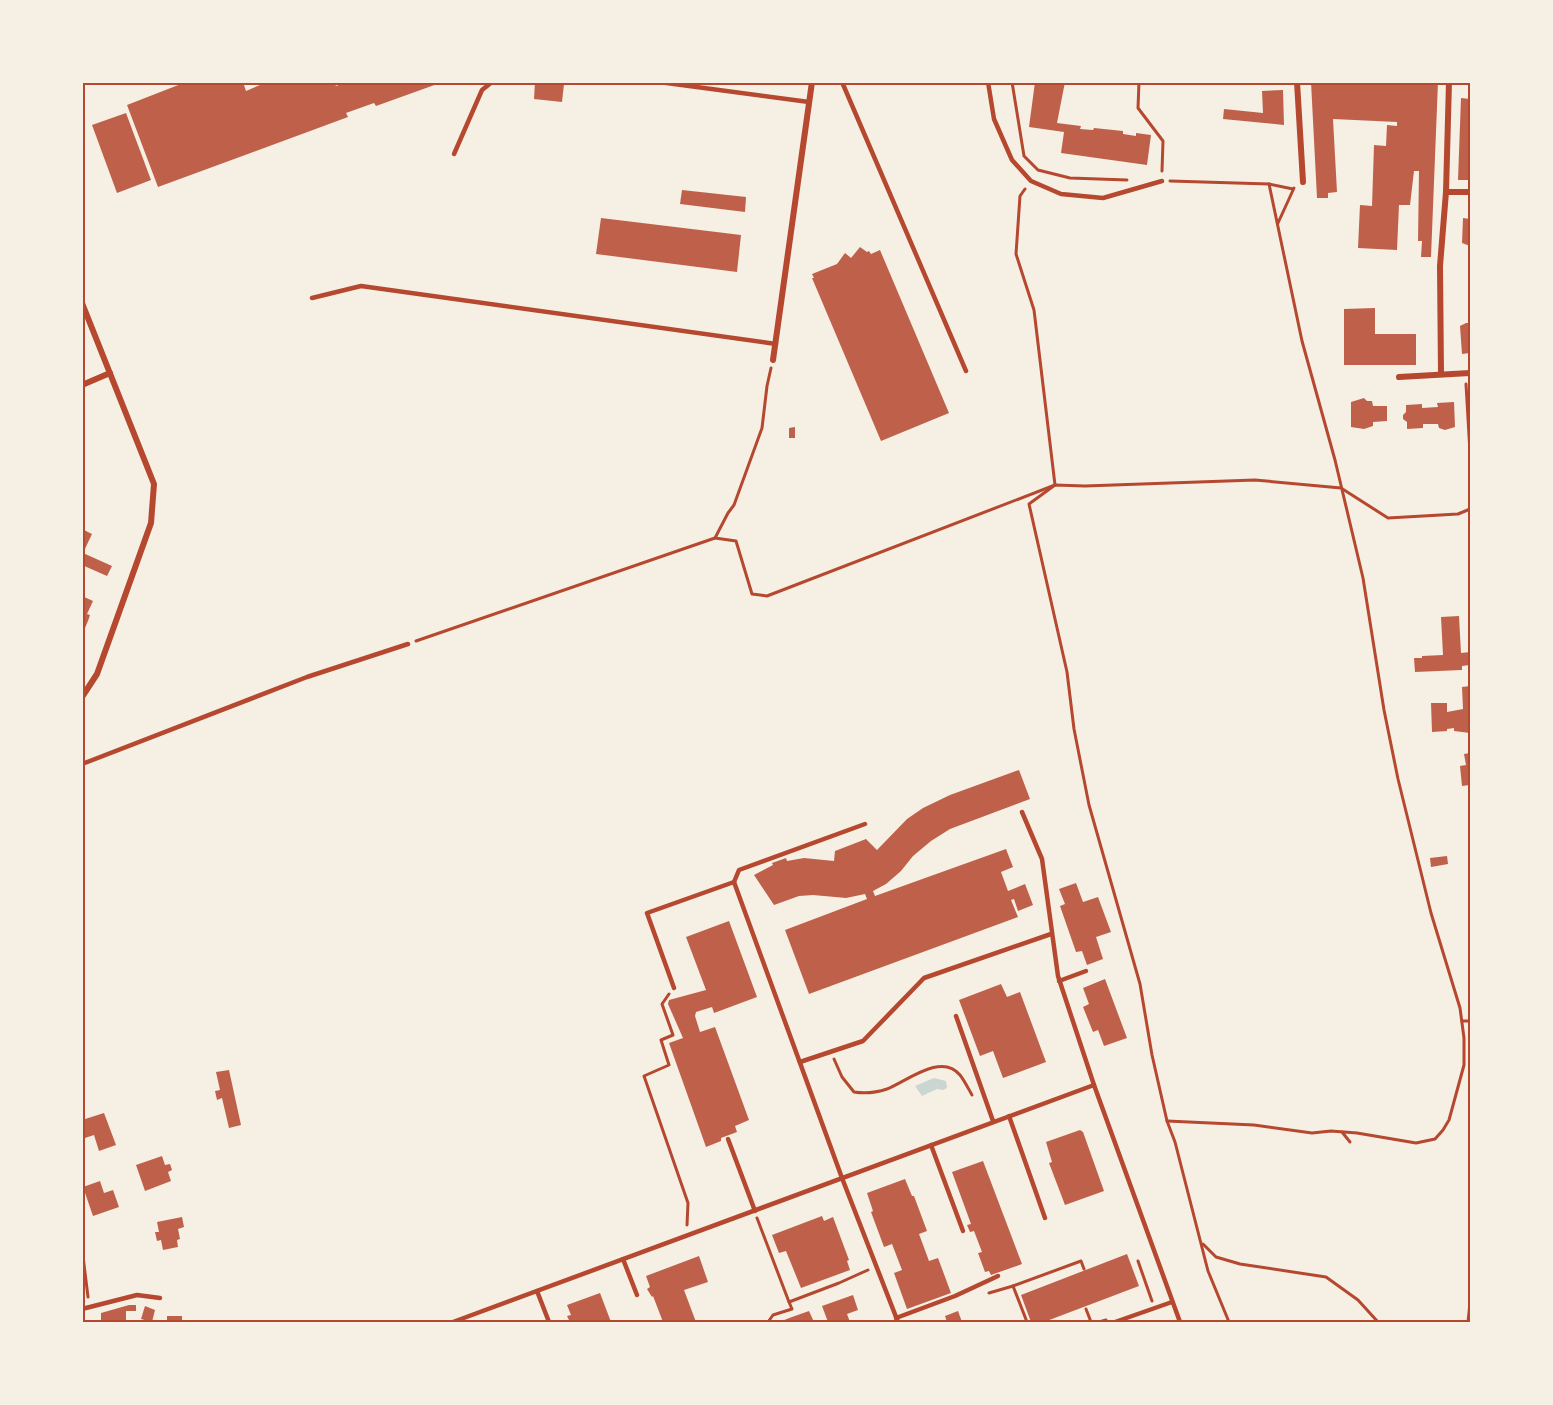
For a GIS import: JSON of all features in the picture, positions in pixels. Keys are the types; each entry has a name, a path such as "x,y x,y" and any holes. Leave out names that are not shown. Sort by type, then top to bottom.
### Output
{"street":[{"path":"773,360 812,82"},
{"path":"1297,82 1303,182"},
{"path":"1441,374 1440,266 1446,192 1449,82"},
{"path":"1446,192 1470,192"},
{"path":"82,303 153,484 151,523 97,674 82,697"},
{"path":"82,385 110,373"},
{"path":"1399,377 1468,373"}],"lane":[{"path":"454,154 482,90 492,82"},
{"path":"659,82 809,102"},
{"path":"842,82 966,371"},
{"path":"988,82 994,119 1012,160 1030,181 1061,194 1103,198 1162,181"},
{"path":"312,298 361,286 776,344"},
{"path":"82,764 308,677 408,644"},
{"path":"1022,812 1042,859 1059,981 1180,1323"},
{"path":"865,824 739,870 734,882 842,1178 897,1320 998,1276"},
{"path":"674,988 647,913 734,882"},
{"path":"800,1062 863,1041 924,978 1051,934"},
{"path":"1059,981 1086,971"},
{"path":"957,1016 993,1121"},
{"path":"453,1323 1094,1085"},
{"path":"1009,1116 1045,1218"},
{"path":"728,1139 755,1211"},
{"path":"931,1145 963,1231"},
{"path":"623,1259 637,1294"},
{"path":"537,1291 549,1323"},
{"path":"85,1308 137,1295 160,1298"},
{"path":"1115,1323 1172,1302"}],"path":[{"path":"1012,82 1024,156 1038,170 1070,178 1132,180"},
{"path":"1138,82 1138,108 1163,141 1162,181 1269,184 1293,189"},
{"path":"1038,170 1020,196 1017,254 1034,310 1055,485"},
{"path":"1277,225 1293,189 1303,182"},
{"path":"1167,1122 1254,1125 1312,1133 1342,1132 1416,1143 1435,1139 1443,1130 1449,1120 1464,1065 1464,1038 1460,1008 1431,913 1398,779 1384,710 1363,578 1302,342 1269,184"},
{"path":"715,538 734,505 762,428 773,360"},
{"path":"1468,373 1470,453"},
{"path":"408,644 715,538 736,541 752,594 767,596 1055,485 1256,480 1341,488 1388,518 1458,514 1470,509"},
{"path":"1055,485 1029,504 1067,672 1074,729 1089,805 1140,984 1167,1122 1175,1142 1208,1271 1228,1323"},
{"path":"674,988 662,1004 673,1035 661,1040 669,1065 644,1076 688,1203 687,1227"},
{"path":"1462,1021 1470,1021"},
{"path":"832,1051 842,1077 854,1092 875,1092 889,1088 917,1072 936,1067 948,1067 959,1073 974,1100 987,1104"},
{"path":"1342,1132 1350,1142"},
{"path":"755,1211 792,1309 773,1315 768,1323"},
{"path":"1201,1242 1216,1257 1268,1269 1326,1277 1358,1300 1378,1323"},
{"path":"82,1248 85,1257 85,1308"},
{"path":"976,1287 989,1293 1081,1261 1084,1269"},
{"path":"1138,1261 1153,1309"},
{"path":"789,1302 876,1266"},
{"path":"1013,1286 1027,1323"},
{"path":"1468,1323 1470,1303"},
{"path":"1086,1309 1091,1323"}],"shaded area":[{"path":"934,1078 946,1081 947,1088 937,1089 922,1096 915,1086"}],"building":[{"path":"186,82 243,82 246,91 267,82 334,82 336,86 346,82 440,83 376,106 374,103 346,113 348,117 158,187 127,105"},
{"path":"535,82 564,84 562,102 534,99"},
{"path":"1035,82 1065,82 1057,123 1081,126 1080,129 1123,131 1123,134 1136,136 1136,133 1151,135 1147,165 1061,153 1064,132 1029,127"},
{"path":"1311,82 1438,82 1431,257 1421,257 1422,241 1418,241 1419,171 1414,171 1410,205 1399,205 1397,250 1358,248 1360,205 1372,206 1374,145 1386,146 1387,125 1397,126 1397,122 1333,119 1337,192 1328,193 1328,198 1317,198"},
{"path":"1283,90 1284,125 1223,119 1224,109 1263,113 1262,91"},
{"path":"1461,98 1470,99 1470,180 1458,180"},
{"path":"126,113 151,180 117,193 92,125"},
{"path":"682,190 746,197 745,212 680,204"},
{"path":"601,218 741,235 737,272 596,254"},
{"path":"1463,218 1470,219 1470,246 1462,243"},
{"path":"860,247 871,254 880,250 949,413 881,441 812,278 814,278 812,274 837,264 845,253 851,258"},
{"path":"1375,308 1375,334 1416,334 1416,365 1344,365 1344,309"},
{"path":"1470,323 1470,353 1462,354 1460,326"},
{"path":"1364,398 1372,401 1373,406 1387,406 1387,421 1373,422 1373,426 1364,429 1351,427 1351,402"},
{"path":"1454,402 1455,427 1445,430 1439,428 1438,424 1423,424 1423,428 1407,429 1407,422 1403,419 1406,405 1422,404 1422,408 1438,407 1437,403"},
{"path":"795,427 795,438 789,438 789,428"},
{"path":"82,529 92,534 83,553 112,566 107,576 82,565"},
{"path":"82,596 93,601 82,635"},
{"path":"1459,616 1461,653 1470,652 1470,665 1462,666 1462,670 1415,672 1414,658 1443,655 1441,617"},
{"path":"1470,686 1470,733 1454,731 1454,728 1432,732 1431,703 1447,703 1447,712 1463,709 1462,687"},
{"path":"1470,753 1470,785 1462,786 1460,766 1466,765 1464,754"},
{"path":"1019,770 1030,799 950,829 913,856 886,884 873,891 875,896 1006,849 1013,867 1001,872 1008,891 1025,884 1033,905 1018,911 1014,899 1011,900 1018,917 809,994 785,930 867,899 865,894 846,898 799,896 774,905 754,875 773,865 772,863 786,858 787,861 804,858 834,861 835,851 866,839 877,850 907,819 923,808 950,795"},
{"path":"1447,856 1448,864 1431,867 1430,858"},
{"path":"1076,883 1083,902 1098,897 1111,932 1096,937 1103,959 1087,965 1082,951 1076,952 1060,906 1065,904 1059,889"},
{"path":"729,921 757,997 714,1013 712,1007 696,1012 695,1016 700,1032 715,1027 749,1120 735,1126 737,1132 706,1147 669,1043 683,1038 668,1004 669,1000 706,990 686,937"},
{"path":"1105,979 1127,1038 1104,1046 1098,1030 1093,1032 1083,1007 1089,1004 1083,988"},
{"path":"1001,984 1007,997 1020,992 1046,1062 1003,1078 993,1051 980,1056 959,1000"},
{"path":"229,1070 241,1125 229,1128 222,1098 217,1100 215,1091 220,1090 216,1072"},
{"path":"104,1113 116,1145 99,1151 94,1135 82,1139 82,1120"},
{"path":"1080,1130 1083,1132 1104,1191 1065,1205 1049,1163 1052,1162 1046,1142"},
{"path":"162,1156 165,1165 170,1164 172,1170 168,1172 171,1181 145,1191 136,1165"},
{"path":"983,1161 1022,1264 991,1275 989,1271 985,1272 978,1253 982,1252 974,1231 970,1232 967,1225 971,1224 952,1172"},
{"path":"905,1179 927,1231 919,1234 929,1261 938,1258 951,1293 907,1309 894,1273 902,1270 892,1244 884,1247 871,1212 873,1211 867,1193"},
{"path":"100,1181 104,1193 113,1190 119,1207 93,1216 83,1187"},
{"path":"822,1216 824,1221 833,1217 849,1260 847,1261 850,1270 801,1288 786,1251 779,1253 772,1235"},
{"path":"182,1217 184,1227 178,1229 180,1239 177,1240 178,1247 163,1250 161,1240 157,1241 155,1232 159,1232 157,1222"},
{"path":"1127,1254 1139,1286 1044,1322 1031,1322 1021,1295"},
{"path":"699,1256 708,1282 684,1290 696,1322 663,1322 653,1296 647,1289 650,1287 646,1276"},
{"path":"600,1293 611,1322 570,1322 567,1316 571,1315 567,1305"},
{"path":"853,1295 858,1310 847,1314 850,1322 828,1322 822,1306"},
{"path":"136,1305 136,1311 126,1311 126,1322 101,1322 101,1313"},
{"path":"145,1306 155,1310 152,1322 141,1319"},
{"path":"809,1311 814,1322 779,1322 792,1317"},
{"path":"958,1311 962,1322 947,1322 945,1316"},
{"path":"167,1316 182,1316 182,1322 167,1322"}]}
